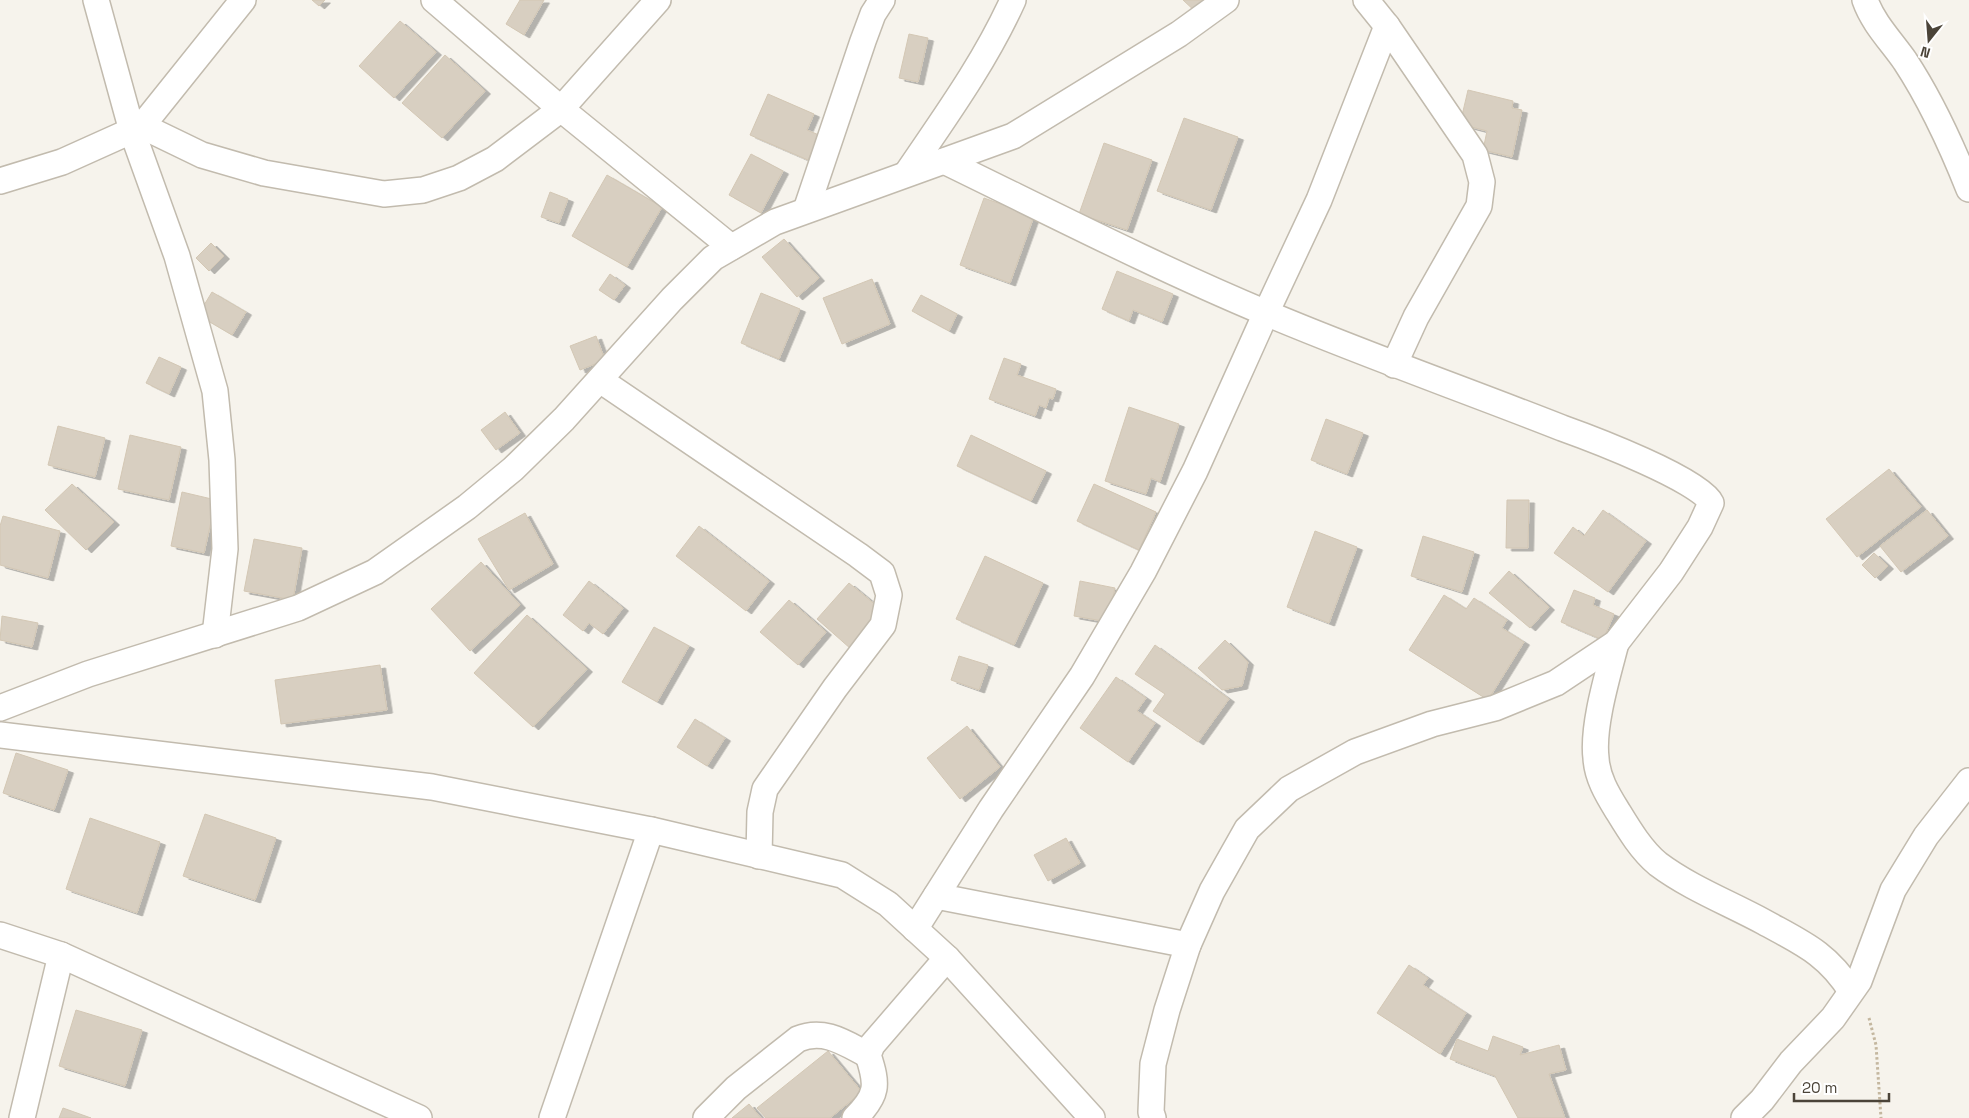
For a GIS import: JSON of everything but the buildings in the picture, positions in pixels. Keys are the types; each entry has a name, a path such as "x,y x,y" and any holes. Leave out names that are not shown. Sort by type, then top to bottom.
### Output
{"street":[{"path":"96,0 177,256 215,391 222,460 225,549 215,635"},
{"path":"0,181 62,162 137,129 243,0"},
{"path":"434,0 561,109 731,247"},
{"path":"137,129 202,154 264,174 384,194 423,190 460,178 494,158 561,109 658,0"},
{"path":"806,210 863,41 873,14 882,0"},
{"path":"907,173 954,104 1001,26 1013,0"},
{"path":"0,708 88,674 298,608 375,572 467,507 513,469 600,380 672,299 713,258 775,222 1014,136 1179,34 1226,0"},
{"path":"1366,0 1387,26 1475,156 1482,182 1479,206 1416,317 1394,365"},
{"path":"1864,0 1869,13 1905,61 1944,126 1969,189"},
{"path":"915,929 991,809 1082,676 1143,572 1195,471 1319,200 1387,26"},
{"path":"944,161 1148,261 1266,313 1394,365 1625,452 1702,491 1711,503 1710,511 1671,572 1616,643 1556,683 1495,708 1432,724 1355,752 1289,789 1247,829 1212,891 1188,945 1167,1010 1153,1064 1151,1112 1153,1118"},
{"path":"600,380 858,555 882,574 889,595 883,625 835,688 765,789 760,812 759,856"},
{"path":"1616,643 1600,707 1595,756 1599,775 1632,834 1657,863 1822,954 1855,986"},
{"path":"0,735 432,788 651,830 842,875 888,904 947,958 1092,1118"},
{"path":"1744,1118 1762,1100 1791,1062 1833,1018 1855,986 1894,890 1926,836 1969,781"},
{"path":"552,1118 651,830"},
{"path":"936,896 1188,945"},
{"path":"0,934 61,955 419,1118"},
{"path":"22,1118 61,955"},
{"path":"868,1055 885,1028 947,958"},
{"path":"706,1118 736,1088 798,1039 809,1034 820,1034 834,1038 868,1055 875,1076 875,1091 868,1105 855,1118"}],"path":[{"path":"1855,986 1876,1045 1881,1118"}]}
